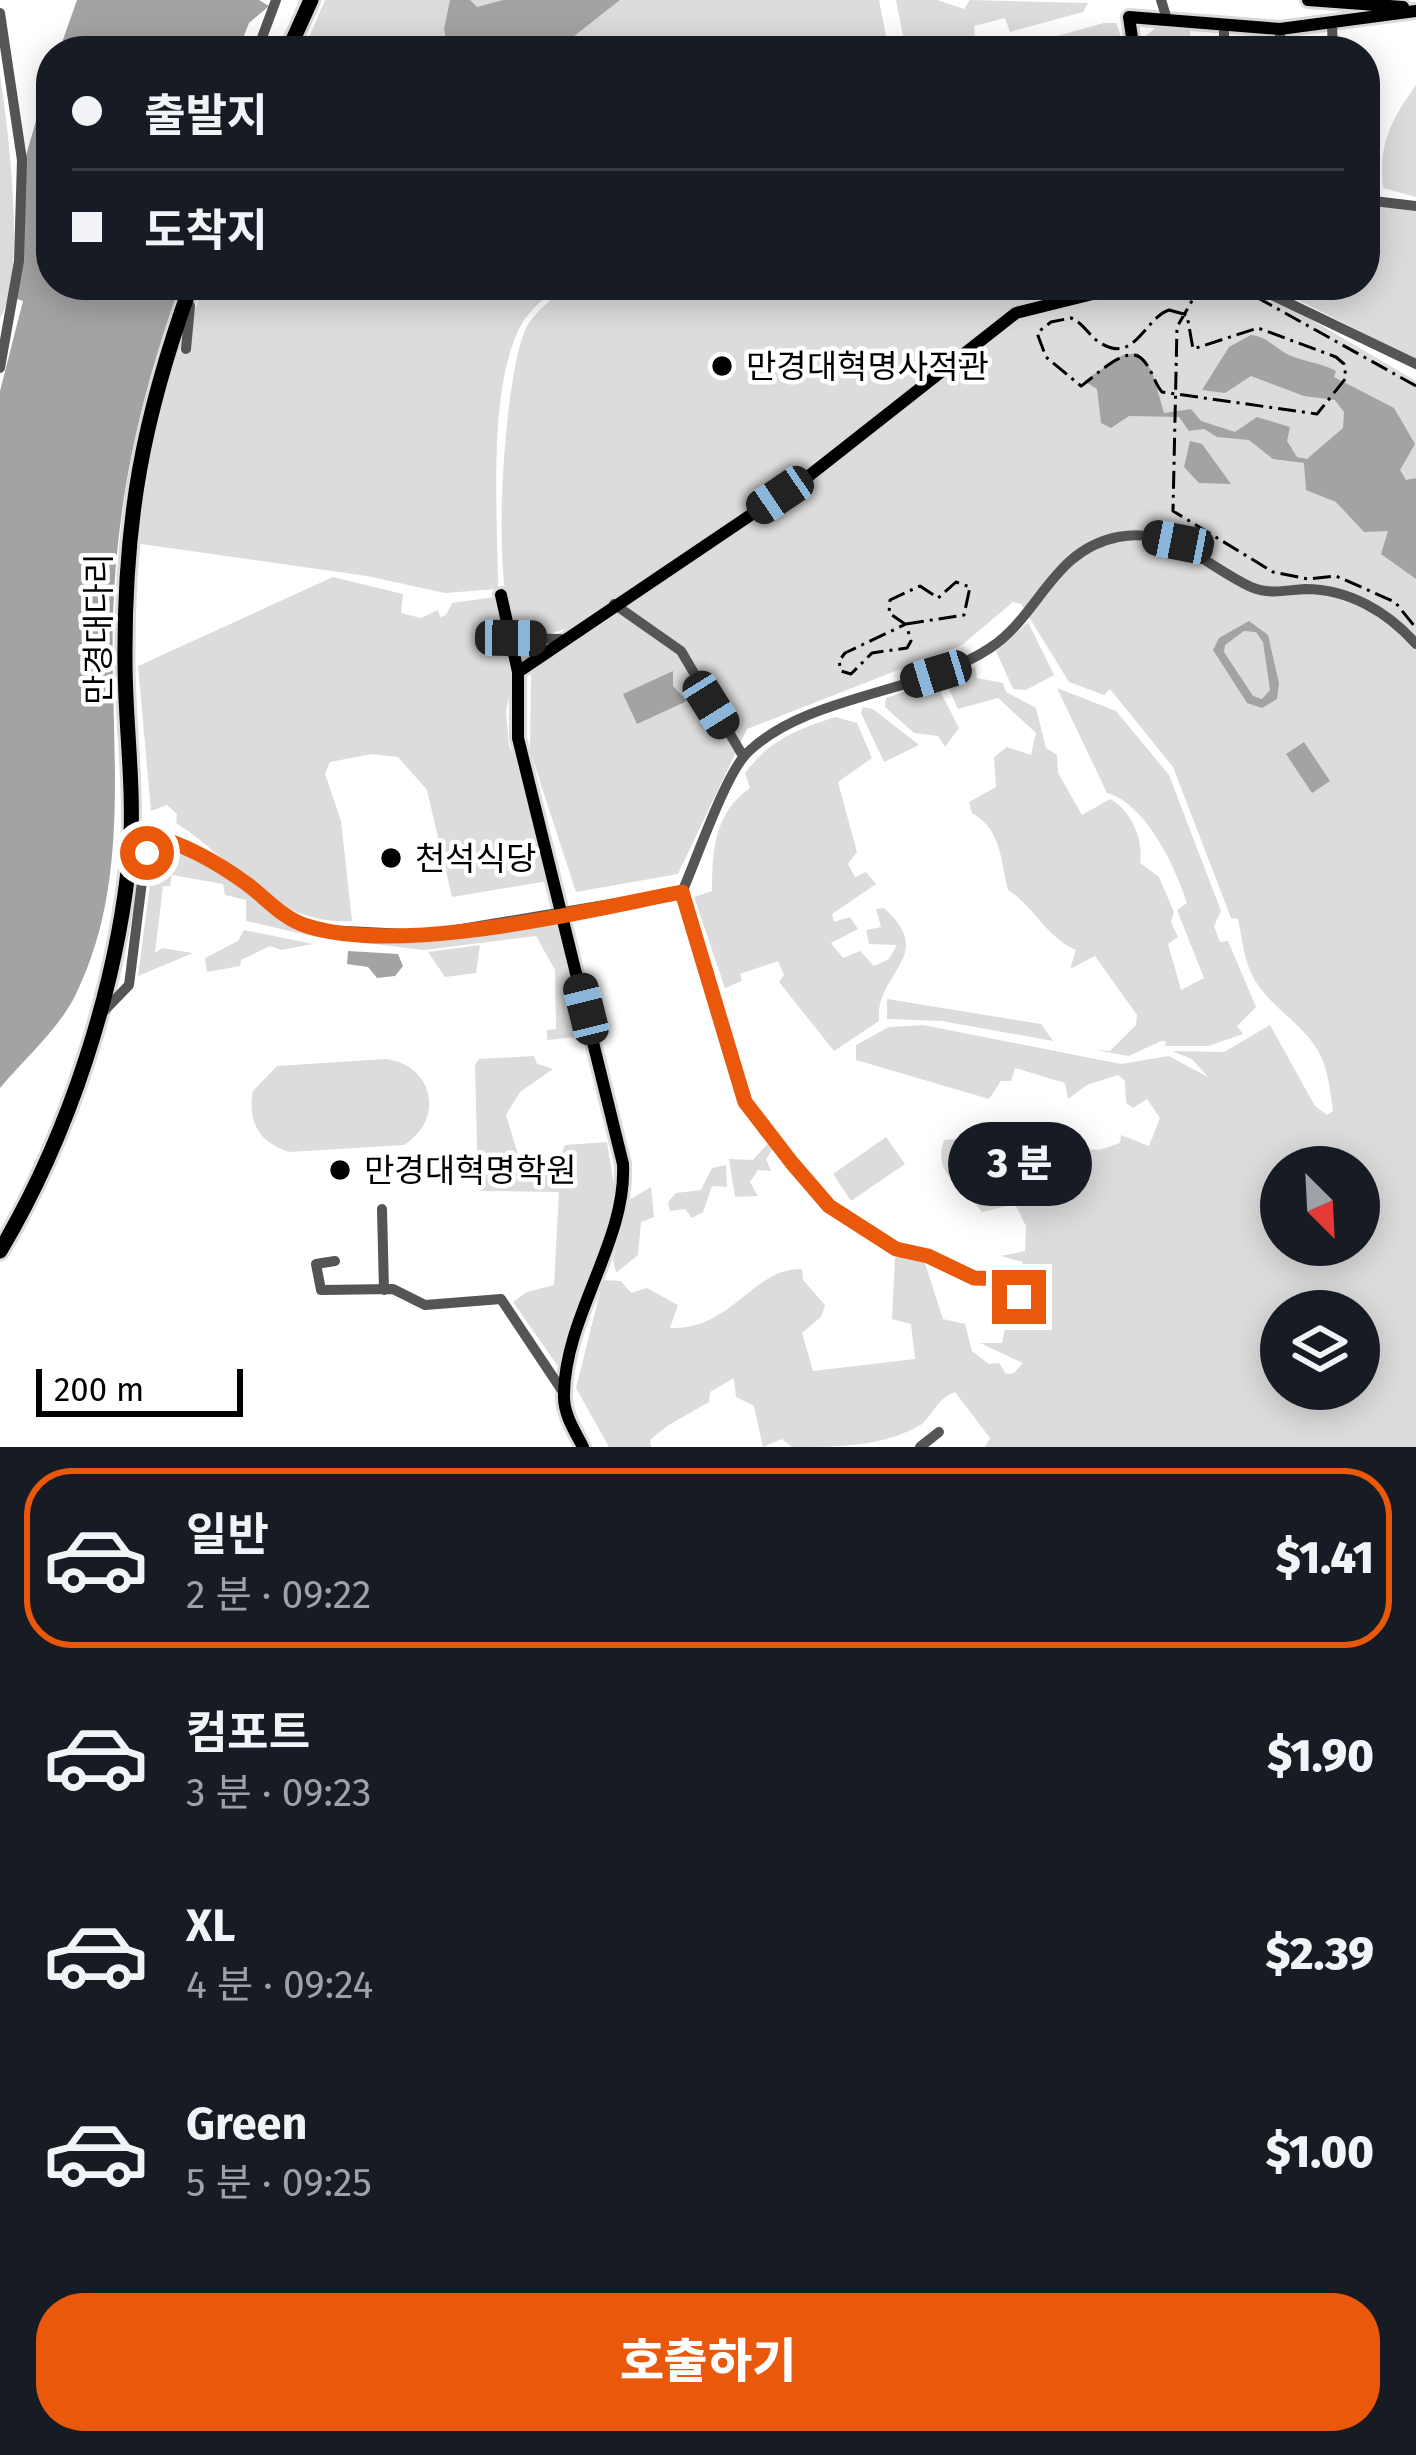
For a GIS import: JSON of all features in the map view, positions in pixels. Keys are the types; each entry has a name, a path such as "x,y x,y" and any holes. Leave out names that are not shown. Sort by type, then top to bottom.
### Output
{"highway":[{"path":"295,36 311,0"},
{"name":"만경대다리","path":"0,1251 38,1179 106,980 130,857 128,530 144,426 187,300"}],"main road":[{"path":"1308,0 1416,9"},
{"path":"1132,36 1129,17 1166,16 1224,26 1280,28 1416,9"},
{"path":"518,672 810,475 1016,313 1068,300"},
{"path":"501,595 518,672 518,738 624,1180 563,1392 583,1447"}],"street":[{"path":"263,36 276,0"},
{"path":"1161,0 1166,16"},
{"path":"0,14 22,160 19,261 0,368"},
{"path":"1332,24 1332,36"},
{"path":"1224,26 1224,36"},
{"path":"1280,28 1280,36"},
{"path":"1380,202 1416,206"},
{"path":"186,350 191,300"},
{"path":"1282,300 1416,364"},
{"path":"1019,1297 1012,1279 974,1278 928,1256 896,1249 829,1206 754,1115 741,1090 682,892 743,757 767,736 936,674 995,645 1072,557 1100,542 1132,535 1178,542 1255,589 1353,597 1390,619 1416,644"},
{"path":"614,604 681,651 743,757"},
{"path":"511,638 561,639"},
{"path":"95,1021 129,985 148,834 222,866 290,918 311,928 426,935 682,892"},
{"path":"382,1209 384,1290"},
{"path":"334,1261 316,1264 321,1290 402,1291 425,1305 501,1299 563,1392"},
{"path":"920,1447 939,1432"}],"shaded area":[{"path":"77,0 259,0 269,6 249,23 244,36 64,36"},
{"path":"325,0 879,0 886,36 309,36"},
{"path":"450,0 470,0 477,7 503,0 620,0 574,36 445,36"},
{"path":"896,0 937,0 964,9 970,0 1088,3 1083,12 1010,32 1005,18 974,26 975,36 903,36"},
{"path":"1116,23 1121,36 1057,36"},
{"path":"1158,26 1190,29 1190,36 1145,36"},
{"path":"0,75 14,237 13,270 0,318"},
{"path":"1416,85 1416,197 1383,188 1382,173 1388,133"},
{"path":"36,121 36,300 176,300 143,406 119,532 113,616 115,809 105,905 93,951 68,1009 0,1088 0,391 23,301 17,299 25,159"},
{"path":"1380,207 1416,211 1416,360 1298,300 1380,300"},
{"path":"199,300 543,300 520,327 503,385 497,455 498,589 445,593 367,576 134,543 149,437"},
{"path":"551,300 1045,300 1016,306 822,461 568,628 547,635 517,633 503,576 503,486 511,395 524,333"},
{"path":"1094,300 1272,300 1416,381 1416,1447 985,1447 990,1438 955,1392 922,1424 892,1437 810,1447 792,1447 782,1439 763,1447 754,1406 736,1397 734,1378 710,1392 709,1402 650,1440 651,1447 609,1447 576,1388 603,1280 621,1281 631,1293 647,1288 678,1305 670,1328 710,1320 770,1278 802,1269 803,1280 825,1305 821,1317 802,1333 813,1371 915,1359 911,1324 892,1319 895,1258 906,1254 924,1260 943,1319 965,1324 972,1351 989,1364 999,1363 1006,1374 1023,1363 980,1343 1002,1343 1010,1304 1024,1327 1042,1305 1019,1274 1023,1262 1001,1256 1025,1251 1026,1226 1015,1204 982,1212 945,1171 944,1140 1015,1134 1016,1150 1041,1159 1051,1137 1059,1136 1057,1147 1099,1150 1120,1143 1121,1135 1149,1146 1160,1118 1147,1099 1133,1108 1126,1103 1125,1081 1118,1075 1087,1085 1068,1099 1065,1083 1015,1068 1011,1081 1001,1081 989,1099 856,1060 856,1045 889,1027 923,1025 1121,1064 1169,1056 1208,1077 1192,1059 1172,1051 1224,1052 1270,1025 1315,1106 1327,1115 1333,1111 1319,1053 1252,974 1238,919 1231,918 1173,767 1110,689 1104,695 1069,682 1021,604 1013,602 962,645 747,729 678,874 576,892 530,751 531,671 548,652 882,430 1014,319"},
{"path":"1251,335 1293,357 1336,371 1334,377 1394,408 1415,444 1400,470 1406,480 1416,478 1416,579 1381,554 1388,531 1364,532 1336,502 1306,490 1304,463 1273,459 1249,440 1217,437 1204,429 1189,431 1179,417 1129,416 1111,428 1101,423 1097,389 1084,381 1123,355 1138,353 1152,371 1164,413 1191,409 1201,421 1235,432 1257,417 1290,427 1287,441 1297,457 1307,459 1343,428 1344,412 1335,400 1304,396 1251,376 1225,393 1202,390 1229,347"},
{"path":"1190,441 1202,444 1231,484 1199,483 1184,467"},
{"path":"333,577 403,594 401,613 421,618 438,610 440,617 446,615 452,603 495,597 513,679 506,711 509,746 522,769 548,881 452,897 427,790 398,757 372,754 330,762 325,774 341,821 352,921 324,920 277,902 176,823 177,814 167,805 151,811 138,666"},
{"path":"1249,621 1268,635 1279,683 1277,699 1262,708 1247,703 1213,650 1219,638","holes":["1244,631 1256,632 1263,642 1270,690 1262,699 1253,696 1224,652 1225,645"]},
{"path":"1028,622 1054,675 1026,690 1013,689 996,651"},
{"path":"975,667 977,678 1003,683 1006,692 1036,708 1046,748 1057,755 1058,773 1082,815 1110,799 1130,818 1140,845 1140,863 1159,877 1174,912 1171,922 1178,937 1168,944 1181,990 1204,978 1177,910 1187,903 1182,888 1146,823 1121,799 1107,793 1057,688 1116,711 1169,775 1221,911 1214,926 1220,942 1228,941 1256,1007 1237,1026 1243,1034 1208,1046 1165,1046 1166,1041 1161,1041 1129,1056 1095,1050 1110,1051 1136,1025 1137,1015 1095,956 1070,969 1076,950 1008,890 995,838 972,813 969,802 996,787 994,757 1007,747 1031,755 1036,733 998,698 958,709 944,678"},
{"path":"673,671 673,686 687,701 637,724 623,694"},
{"path":"935,681 959,728 945,747 938,736 914,733 885,707 886,698"},
{"path":"863,707 873,709 919,745 884,762 861,713"},
{"path":"835,717 857,723 872,758 838,782 857,852 848,864 855,877 866,872 876,884 832,914 834,922 850,917 858,929 831,943 843,958 860,951 874,966 889,959 897,945 869,944 866,930 881,927 876,909 884,908 899,925 905,952 880,1004 879,1021 834,1051 779,982 784,975 778,961 740,974 742,981 725,988 694,897 712,891 718,834 729,809 750,788 745,773 785,737"},
{"path":"1304,742 1330,781 1312,793 1286,754"},
{"path":"155,847 199,857 315,933 423,942 553,924 561,929 586,1036 547,1040 547,1030 556,1029 555,970 536,936 424,950 316,937 246,921 246,900 225,895 223,884 172,875 170,886 163,886 155,953 162,948 193,953 138,976"},
{"path":"244,930 313,944 281,950 270,946 241,960 240,966 207,972 205,958 238,941"},
{"path":"480,945 476,973 445,977 428,952"},
{"path":"348,951 398,954 403,966 395,976 377,978 368,967 347,964"},
{"path":"887,999 1041,1024 1053,1041 942,1021 887,1019"},
{"path":"534,1056 537,1064 553,1069 520,1092 506,1115 522,1168 554,1172 565,1145 607,1142 616,1198 565,1359 557,1365 513,1302 527,1292 554,1285 559,1192 481,1191 478,1185 475,1065 479,1059"},
{"path":"385,1059 414,1071 428,1094 425,1121 404,1145 289,1152 270,1143 258,1129 252,1112 253,1091 277,1066"},
{"path":"886,1137 905,1164 851,1201 833,1174"},
{"path":"771,1140 774,1147 766,1159 771,1171 758,1170 750,1182 758,1196 735,1197 729,1159 753,1160"},
{"path":"726,1165 727,1187 712,1186 703,1212 692,1218 685,1209 670,1211 668,1202 676,1193 701,1190 712,1168"},
{"path":"651,1187 654,1217 641,1222 638,1255 616,1273 613,1260 629,1200"}],"railway":[{"path":"1192,300 1177,327 1173,511 1273,572 1308,579 1336,576 1395,602 1416,628"},
{"path":"1262,300 1416,386"},
{"path":"1169,310 1187,315 1193,349 1258,328 1336,357 1344,364 1346,378 1317,414 1162,392 1144,361 1134,355 1118,359 1081,386 1046,357 1037,333 1051,322 1071,318 1102,344 1123,348 1169,310"},
{"path":"906,624 845,653 839,661 841,671 851,674 872,653 907,648 911,641 906,624 889,613 890,600 920,586 938,598 956,582 970,587 964,615 906,624"}],"place":[{"name":"만경대혁명사적관","path":"722,366"},
{"name":"천석식당","path":"391,858"},
{"name":"만경대혁명학원","path":"340,1170"}],"route":[{"path":"147,853 148,834 184,848 222,866 300,924 326,930 426,935 682,892 745,1102 792,1163 829,1206 882,1241 974,1278 1005,1276 1016,1282 1019,1297"}]}
